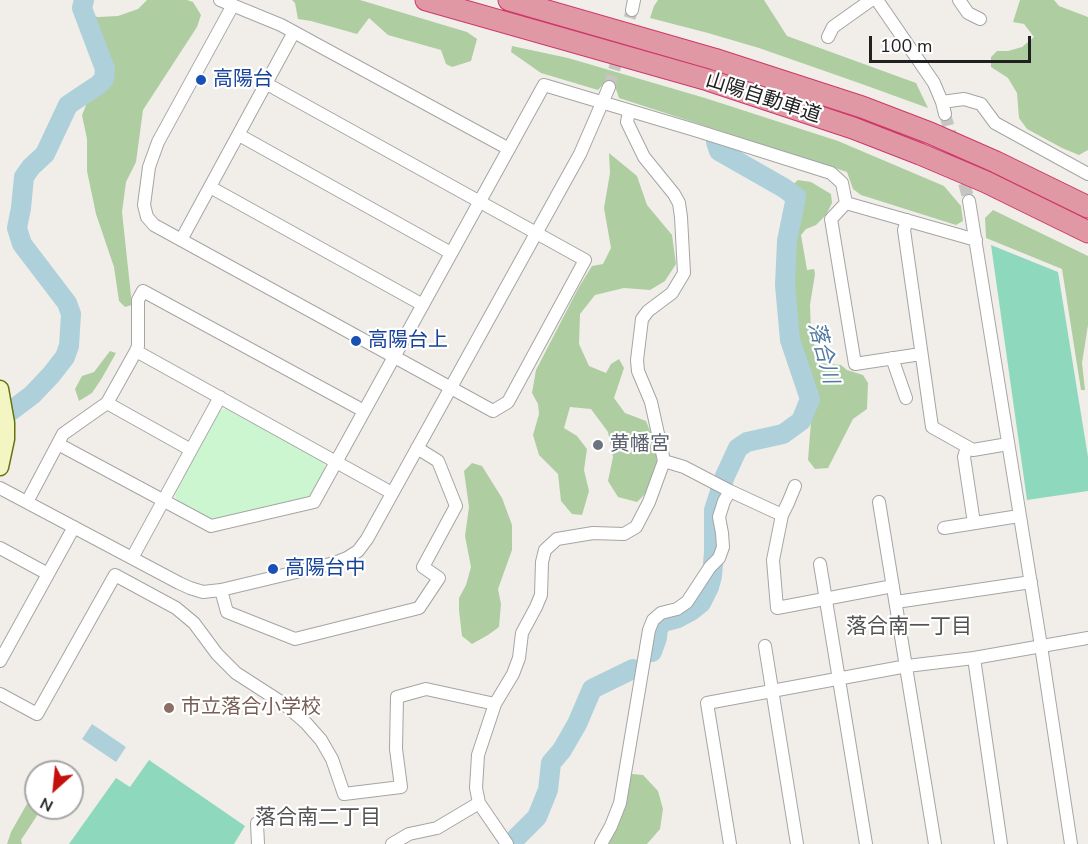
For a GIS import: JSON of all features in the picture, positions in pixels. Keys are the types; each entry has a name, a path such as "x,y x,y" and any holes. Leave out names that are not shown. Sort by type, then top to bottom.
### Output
{"highway":[{"name":"山陽自動車道","path":"426,0 708,80 853,128 986,182 1088,232"},
{"name":"山陽自動車道","path":"509,0 714,59 862,107 996,162 1088,207"}],"street":[{"path":"220,0 280,24 509,149"},
{"path":"828,37 833,27 871,0"},
{"path":"877,0 934,83 943,108 964,99 981,104 995,123 1088,174"},
{"path":"959,0 968,13 980,19"},
{"path":"232,5 158,142 149,167 144,205 147,217 154,225 493,411 508,402 585,260 267,84"},
{"path":"182,240 294,32"},
{"path":"58,444 210,526 314,502 544,86 831,173 842,183 846,203"},
{"path":"0,488 190,588 203,591 213,592 347,558 357,551 367,539 580,154 609,87"},
{"path":"507,844 479,803 476,788 478,755 495,704 513,674 519,658 522,633 541,595 542,562 545,550 557,539 593,533 624,534 636,527 649,502 664,461 651,402 638,371 637,360 642,320 648,311 672,293 684,273 681,217 679,203 674,194 644,157 627,122 629,111"},
{"path":"239,135 451,253"},
{"path":"210,187 423,305"},
{"path":"969,201 1071,844"},
{"path":"846,203 976,240"},
{"path":"846,203 831,219 855,364 921,354"},
{"path":"907,220 904,230 932,428 973,450 1008,444"},
{"path":"27,502 63,434 107,403 136,351 138,346 138,300 143,291 364,411"},
{"path":"136,351 392,493"},
{"path":"892,358 906,398"},
{"path":"0,389 5,415 6,439 0,467"},
{"path":"132,558 220,397"},
{"path":"107,403 191,450"},
{"path":"967,447 964,457 974,523"},
{"path":"221,590 227,612 295,639 419,608 439,578 423,567 456,506 438,461 417,448"},
{"path":"664,461 684,467 782,515"},
{"path":"795,486 782,515 773,561 777,608 893,586"},
{"path":"601,844 620,803 649,630 653,620 661,613 678,609 687,602 710,567 719,558 723,547 719,517 730,491"},
{"path":"879,502 935,844"},
{"path":"944,528 1019,516"},
{"path":"0,661 74,527"},
{"path":"0,548 48,574"},
{"path":"820,564 866,844"},
{"path":"0,694 38,714 115,575 176,608 194,623 217,654 236,673 284,704 306,723 321,740 332,759 344,794 401,788 396,749 397,697 426,689 495,704"},
{"path":"896,603 1030,582"},
{"path":"730,844 708,702 907,666 974,658 1088,638"},
{"path":"765,646 797,844"},
{"path":"974,658 1001,844"},
{"path":"392,844 409,834 437,828 479,803"},
{"path":"257,823 258,844"}],"green space":[{"path":"147,0 187,0 193,2 201,15 197,27 143,110 136,162 126,182 122,212 132,305 125,307 119,301 114,267 96,214 87,171 87,139 82,115 91,93 107,81 109,69 84,40 81,21 85,14 98,17 118,16 138,9"},
{"path":"292,0 360,0 467,32 477,39 471,61 452,67 446,64 441,50 388,35 369,18 357,34 298,19 295,3"},
{"path":"658,0 764,0 787,36 916,83 928,108 759,48 650,18"},
{"path":"1020,0 1054,0 1059,6 1088,17 1088,150 1079,155 1027,129 1019,118 1017,93 1008,78 991,67 991,57 997,51 1022,47 1034,37 1024,24 1013,22"},
{"path":"512,46 568,58 705,98 838,141 944,186 961,206 963,221 956,225 861,195 853,189 847,172 619,98 615,86 605,82 598,90 541,73 511,52"},
{"path":"609,153 637,176 647,205 672,235 676,264 665,281 650,290 624,288 595,295 580,314 579,344 589,366 606,373 611,364 619,359 624,368 614,398 625,413 646,421 656,446 657,466 646,493 637,502 618,497 608,481 613,457 608,432 591,409 570,407 564,428 577,436 587,449 584,470 589,491 582,515 572,514 561,501 558,474 539,455 533,435 539,414 538,404 532,393 536,370 579,287 592,266 603,264 611,248 604,208 610,173"},
{"path":"798,180 811,182 831,194 832,203 826,215 801,235 807,270 814,269 815,274 810,305 811,333 819,363 841,365 847,370 863,375 868,383 867,409 853,419 828,468 815,469 808,460 812,409 818,391 810,380 797,370 791,341 792,319 789,291 791,241 799,198 790,187"},
{"path":"993,210 1088,256 1088,325 1082,363 1085,390 1081,390 1062,269 986,238 985,218"},
{"path":"991,245 1058,272 1088,457 1088,491 1027,500"},
{"path":"110,351 116,353 102,378 92,393 79,401 75,389 82,376 94,372"},
{"path":"226,409 324,462 325,470 313,494 308,498 211,520 177,502 175,493 218,411"},
{"path":"472,463 482,466 502,498 512,525 512,550 498,589 501,604 499,627 472,644 462,636 459,598 466,585 471,567 465,536 469,507 464,471"},
{"path":"149,760 245,826 234,844 69,844 116,778 130,787"},
{"path":"632,774 643,775 658,791 663,809 660,829 647,844 605,844 626,785"},
{"path":"24,809 24,820 34,820 21,840 22,844 7,844"}],"water":[{"path":"92,724 126,747 116,762 82,739"}],"waterway":[{"path":"0,419 32,395 51,375 65,357 69,346 71,314 67,303 22,244 17,228 24,177 45,154 68,105 104,79 105,69 82,8 84,0"},
{"name":"落合川","path":"652,652 658,628 663,622 691,611 701,603 709,587 714,552 714,510 725,476 738,448 747,442 783,434 801,421 810,399 790,340 785,285 787,241 796,197 719,151 716,142"},
{"name":"落合川","path":"512,844 537,817 548,790 551,763 562,750 577,724 592,689 633,669"}],"tunnel":[{"path":"609,87 632,10"},
{"path":"945,114 969,201"}],"place":[{"name":"高陽台","path":"201,80"},
{"name":"高陽台上","path":"356,341"},
{"name":"黄幡宮","path":"598,445"},
{"name":"高陽台中","path":"273,569"},
{"name":"市立落合小学校","path":"169,708"}],"district":[{"name":"落合南一丁目","path":"909,628"},
{"name":"落合南二丁目","path":"318,819"}]}
